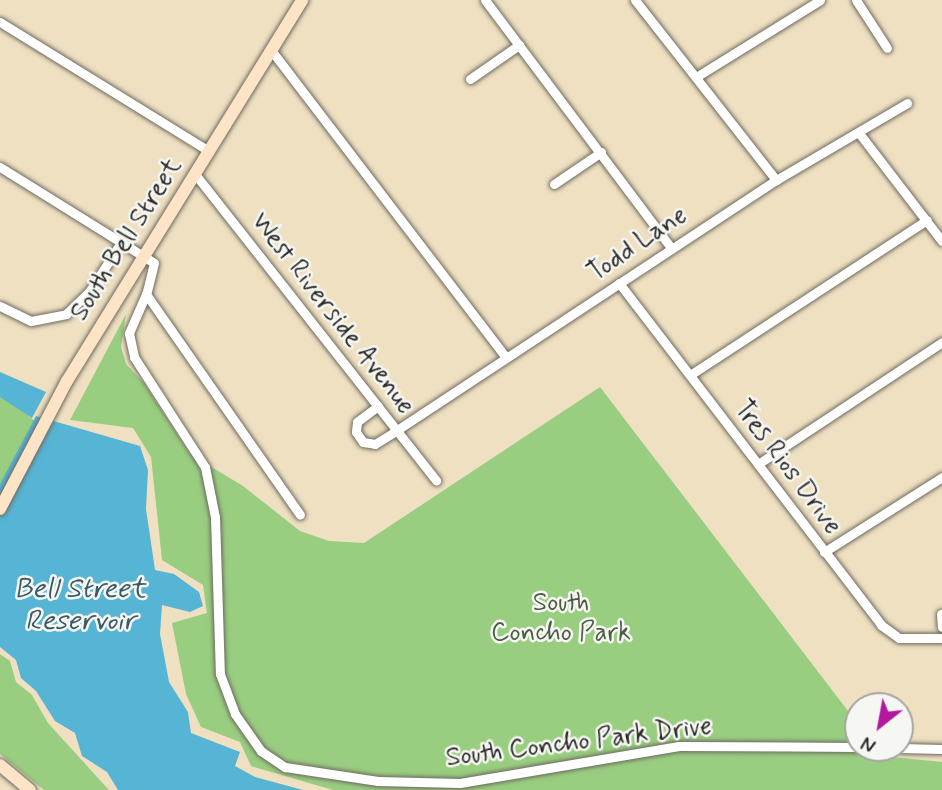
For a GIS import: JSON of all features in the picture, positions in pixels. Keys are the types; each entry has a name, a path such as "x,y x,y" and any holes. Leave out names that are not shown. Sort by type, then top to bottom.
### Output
{"main road":[{"name":"South Bell Street","path":"0,509 67,381 302,0"},
{"path":"0,765 30,790"}],"street":[{"path":"485,0 671,248"},
{"path":"635,0 776,180"},
{"path":"696,77 820,0"},
{"path":"856,0 887,48"},
{"path":"0,22 209,151"},
{"path":"470,79 519,45"},
{"path":"271,50 506,357"},
{"name":"Todd Lane","path":"377,406 358,422 356,432 363,442 375,443 397,430 776,180 907,103"},
{"path":"859,133 942,241"},
{"path":"554,184 601,152"},
{"path":"0,167 145,254"},
{"name":"West Riverside Avenue","path":"195,174 436,480"},
{"path":"690,375 927,220"},
{"path":"0,306 31,321 66,314 89,292 122,241"},
{"name":"South Concho Park Drive","path":"145,254 154,263 146,294 129,333 134,357 205,467 215,517 220,674 235,714 261,751 285,767 379,781 460,783 679,746 844,747"},
{"name":"Tres Rios Drive","path":"619,283 824,552 892,636 942,638"},
{"path":"146,294 300,515"},
{"path":"758,464 942,342"},
{"path":"824,552 942,477"},
{"path":"941,614 942,627"},
{"path":"914,748 942,749"}],"green space":[{"name":"South Concho Park","path":"126,314 121,347 126,364 144,383 190,454 243,486 300,531 329,541 364,543 600,387 844,706 844,762 914,762 914,759 942,762 942,790 333,790 251,766 240,742 201,727 186,694 172,623 207,613 203,585 162,560 151,457 133,428 70,420"},
{"path":"0,397 8,398 52,436 0,530"},
{"path":"0,654 10,661 16,682 32,695 48,723 109,790 44,790 0,754"}],"water":[{"path":"0,372 46,392 32,418 0,397"},
{"name":"Bell Street Reservoir","path":"36,416 140,446 148,470 146,509 155,570 174,574 199,592 203,606 190,612 162,605 160,634 169,682 188,712 191,733 240,752 235,766 255,777 303,790 118,790 107,772 82,756 75,733 55,721 36,691 21,678 16,660 0,647 0,484"}]}
